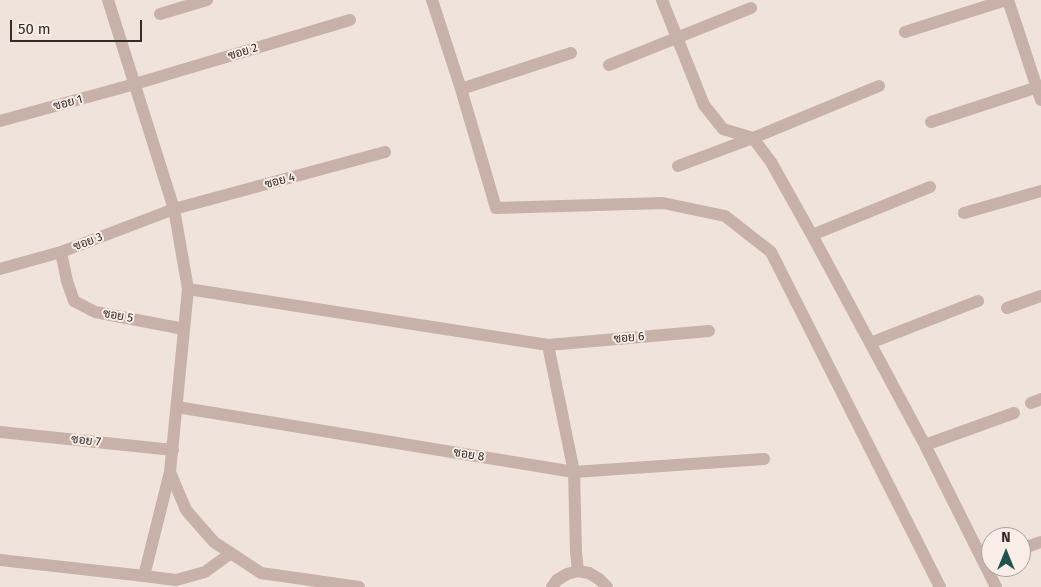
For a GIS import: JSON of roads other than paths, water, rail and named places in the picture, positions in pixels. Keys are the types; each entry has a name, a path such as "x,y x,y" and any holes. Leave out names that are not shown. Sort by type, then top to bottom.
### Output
{"street":[{"path":"108,0 174,209 188,289 170,472 144,576"},
{"path":"160,14 207,0"},
{"path":"432,0 461,89 496,208 663,203 725,216 771,252 940,587"},
{"path":"662,0 704,106 723,129 753,138 772,162 981,549"},
{"path":"905,32 1007,0 1039,86 1041,100"},
{"path":"609,65 751,8"},
{"name":"ซอย 2","path":"135,84 350,20"},
{"path":"461,89 571,53"},
{"name":"ซอย 1","path":"0,121 135,84"},
{"path":"678,166 753,138 879,86"},
{"path":"931,122 1039,86"},
{"name":"ซอย 4","path":"174,209 385,152"},
{"path":"812,234 930,187"},
{"path":"964,213 1041,191"},
{"name":"ซอย 3","path":"0,269 61,252 174,209"},
{"name":"ซอย 5","path":"61,252 67,281 74,301 95,312 184,329"},
{"name":"ซอย 6","path":"188,289 548,345 709,331"},
{"path":"1007,308 1041,296"},
{"path":"870,343 978,301"},
{"path":"548,345 574,472 578,572"},
{"name":"ซอย 8","path":"177,407 574,472 764,460"},
{"path":"925,445 1014,412"},
{"name":"ซอย 7","path":"0,432 173,450"},
{"path":"170,472 186,510 214,542 261,573 359,587"},
{"path":"0,560 176,580 205,572 231,553"},
{"path":"552,587 557,580 567,574 578,572 589,573 599,578 607,587"}]}
